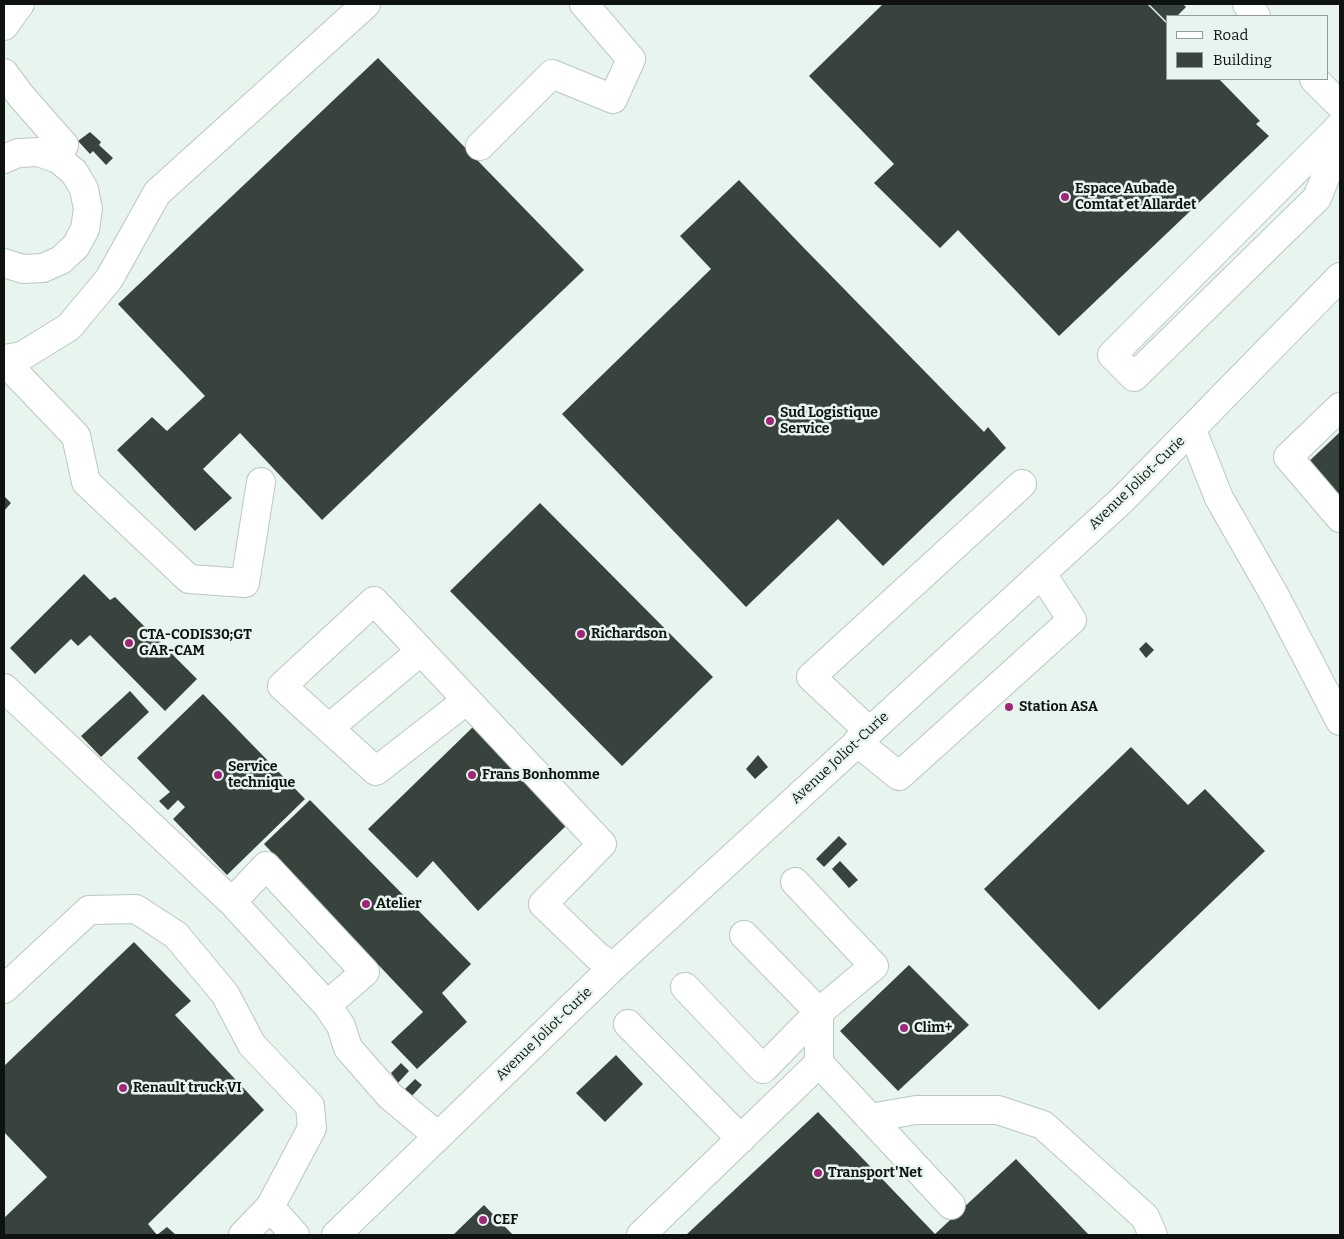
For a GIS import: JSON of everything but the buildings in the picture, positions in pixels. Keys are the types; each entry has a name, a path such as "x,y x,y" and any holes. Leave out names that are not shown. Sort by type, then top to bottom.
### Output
{"street":[{"path":"4,26 20,4"},
{"path":"4,360 22,356 69,327 109,279 158,194 366,4"},
{"path":"480,146 552,74 613,99 631,59 584,4"},
{"path":"1247,4 1255,15"},
{"path":"4,73 21,96 64,145 58,159"},
{"path":"1315,80 1340,105"},
{"path":"1340,126 1112,355 1134,377 1317,198 1340,141"},
{"path":"4,159 18,153 39,152 58,159 74,172 84,189 88,209 85,228 76,246 61,260 43,268 23,269 4,263"},
{"name":"Avenue Joliot-Curie","path":"336,1235 613,967 1123,499 1340,277"},
{"path":"4,360 76,436 86,482 188,579 245,583 261,482"},
{"path":"1340,407 1288,457 1340,518"},
{"path":"1192,430 1219,498 1275,596 1340,720"},
{"path":"1022,484 811,677 899,776 1072,620 1042,574"},
{"path":"467,700 376,772 282,686 374,601 467,700 602,844 543,904 597,956 613,967"},
{"path":"329,728 421,651"},
{"path":"4,688 232,902 327,1005 341,1026 348,1048 390,1096 438,1136"},
{"path":"232,902 266,866 365,972 327,1005"},
{"path":"684,987 763,1069 819,1012 874,966 795,882"},
{"path":"4,989 89,910 136,909 176,935 225,994 252,1045 310,1106 312,1128 270,1208 243,1235"},
{"path":"744,935 819,1012 819,1063 951,1205"},
{"path":"628,1024 741,1139"},
{"path":"641,1235 819,1063"},
{"path":"870,1118 916,1110 998,1110 1043,1125 1145,1217 1153,1235"},
{"path":"270,1208 295,1235"}],"place":[{"name":"Espace Aubade Comtat et Allardet","path":"1065,197"},
{"name":"Sud Logistique Service","path":"770,421"},
{"name":"Richardson","path":"581,634"},
{"name":"CTA-CODIS30;GT GAR-CAM","path":"129,643"},
{"name":"Station ASA","path":"1009,707"},
{"name":"Service technique","path":"218,775"},
{"name":"Frans Bonhomme","path":"472,775"},
{"name":"Atelier","path":"366,904"},
{"name":"Clim+","path":"904,1028"},
{"name":"Renault truck VI","path":"123,1088"},
{"name":"Transport'Net","path":"818,1173"},
{"name":"CEF","path":"483,1220"}]}
